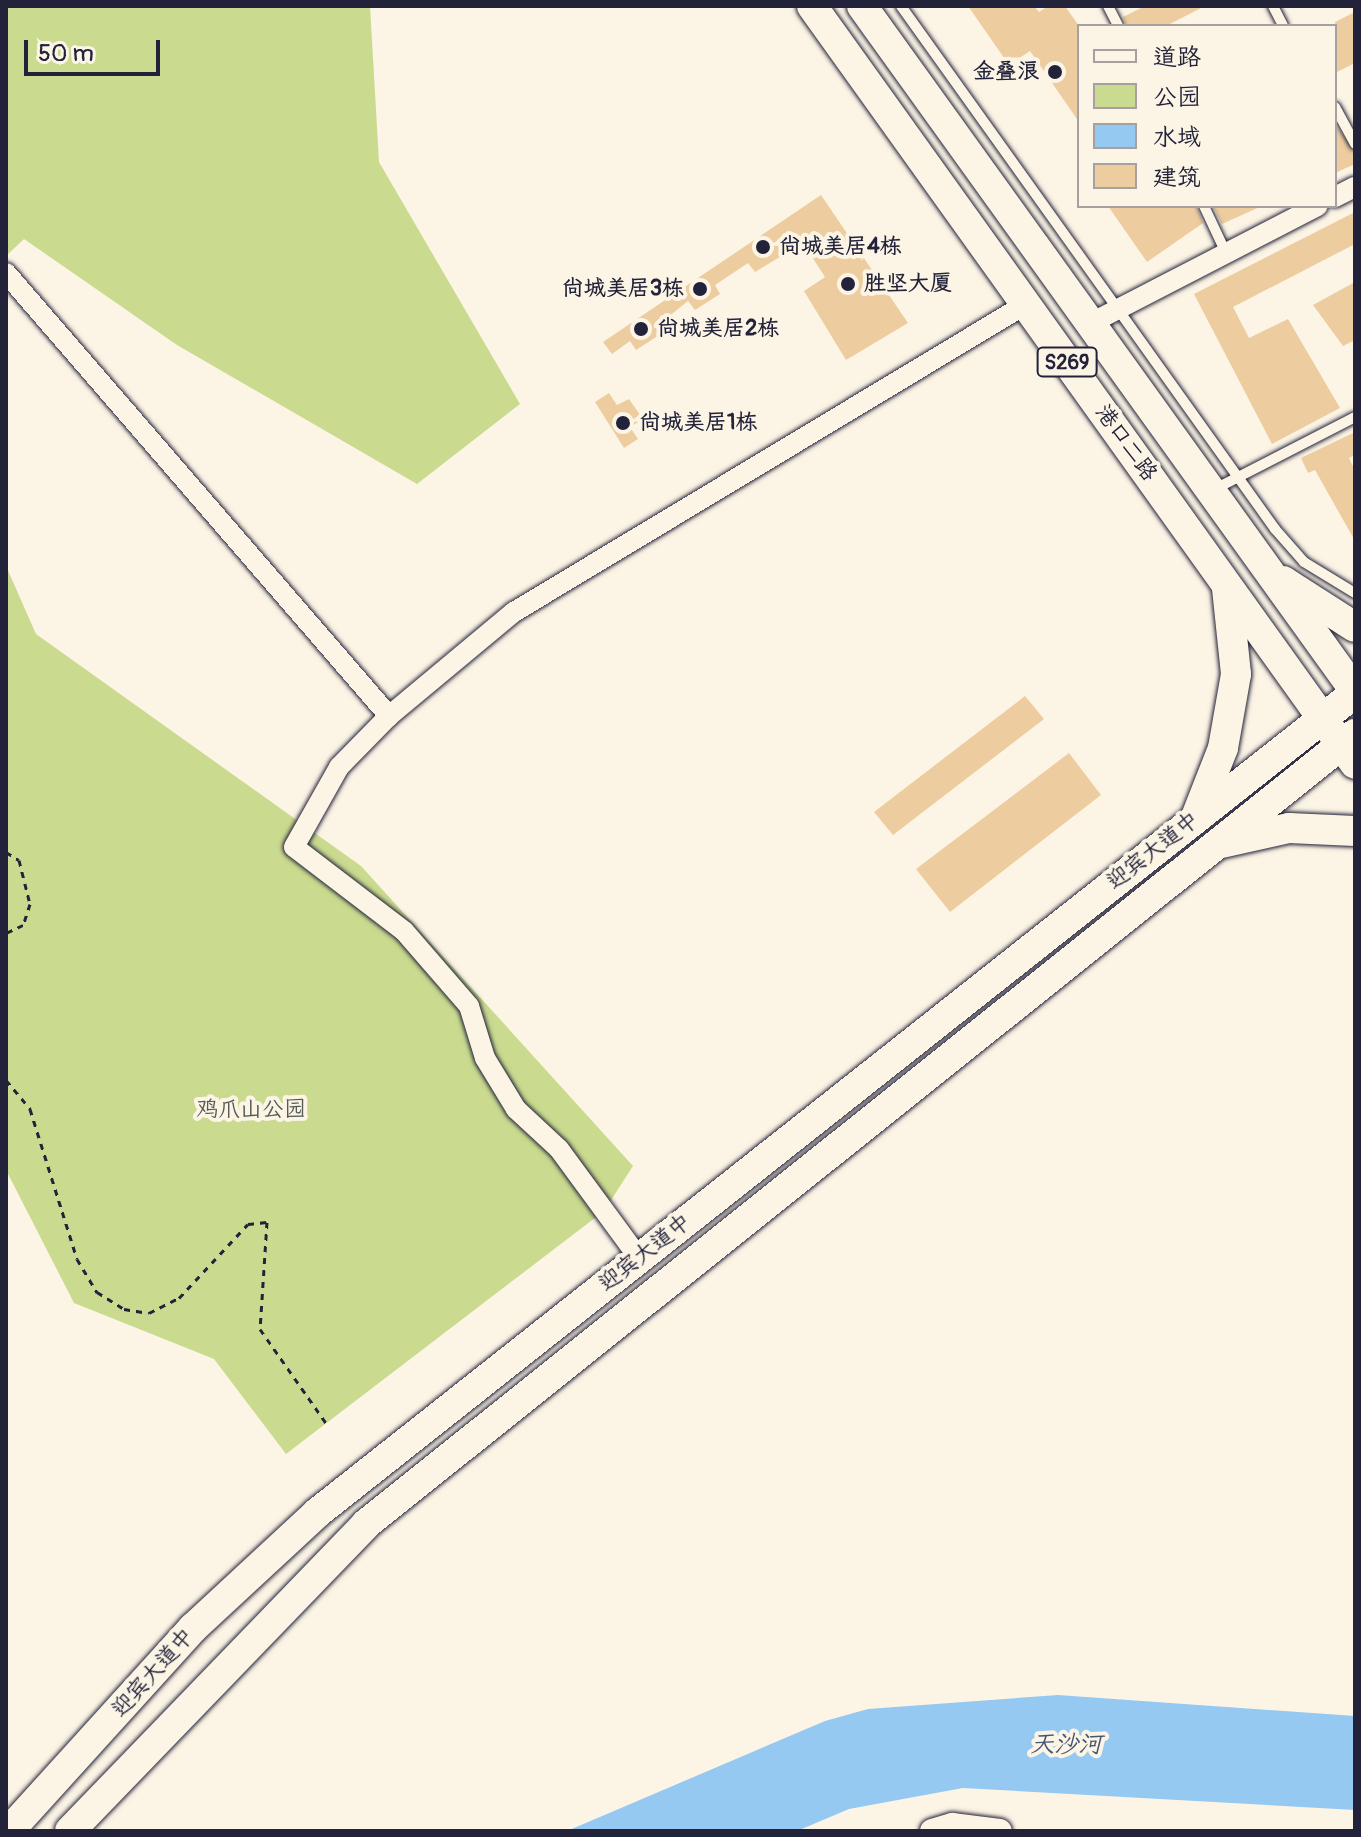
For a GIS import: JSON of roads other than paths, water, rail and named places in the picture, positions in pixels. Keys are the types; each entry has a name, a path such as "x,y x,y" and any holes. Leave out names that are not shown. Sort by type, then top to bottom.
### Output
{"main road":[{"name":"港口二路","path":"812,6 1321,718 1350,747"},
{"name":"港口二路","path":"862,6 1355,692"},
{"path":"1174,509 1208,490"},
{"path":"1263,568 1355,627"},
{"path":"1195,818 1223,748 1236,674 1227,586"},
{"name":"迎宾大道中","path":"9,1831 193,1628 317,1513 1355,692"},
{"name":"迎宾大道中","path":"70,1831 366,1524 1215,844 1350,747"},
{"path":"1215,844 1289,828 1355,831"}],"street":[{"path":"1337,196 1355,187"},
{"path":"1091,323 1314,208"},
{"path":"6,273 389,716"},
{"path":"639,1258 559,1149 516,1109 485,1058 469,1006 404,931 294,847 339,767 389,716 514,612 1026,304"},
{"path":"932,1831 952,1825 1000,1831"}],"lane":[{"path":"901,6 1237,475 1304,562 1355,593"},
{"path":"1108,6 1117,24"},
{"path":"1273,6 1282,24"},
{"path":"1337,111 1355,144"},
{"path":"1205,208 1226,253"},
{"path":"1208,490 1355,417"}],"water":[{"name":"天沙河","path":"1058,1695 1355,1716 1355,1810 963,1788 849,1809 797,1831 567,1831 825,1721 868,1709"}],"place":[{"name":"金叠浪","path":"1055,72"},
{"name":"尚城美居4栋","path":"763,247"},
{"name":"胜坚大厦","path":"848,284"},
{"name":"尚城美居3栋","path":"700,289"},
{"name":"尚城美居2栋","path":"641,329"},
{"name":"尚城美居1栋","path":"623,423"}],"park label":[{"name":"鸡爪山公园","path":"251,1110"}]}
